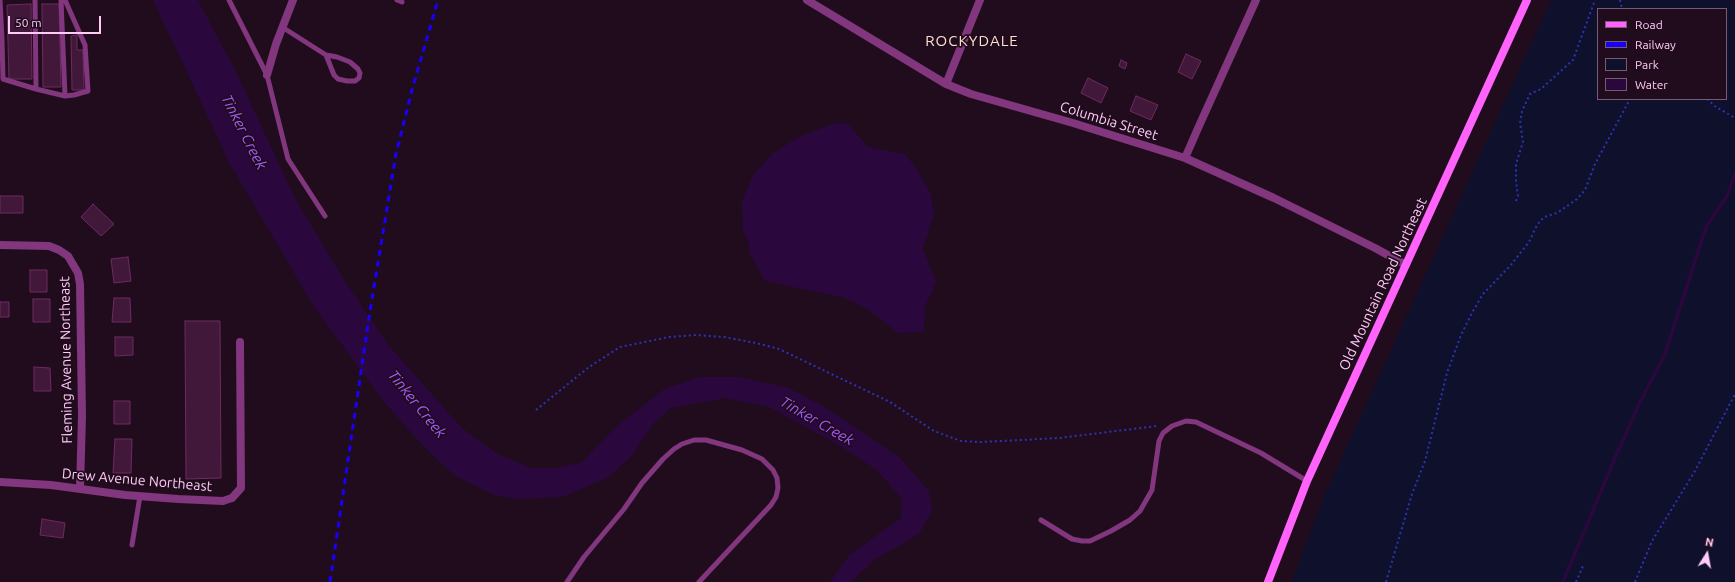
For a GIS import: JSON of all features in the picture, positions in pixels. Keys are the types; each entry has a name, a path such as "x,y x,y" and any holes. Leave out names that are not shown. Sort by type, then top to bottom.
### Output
{"street":[{"path":"267,75 282,27 293,0"},
{"name":"Columbia Street","path":"807,0 946,84 971,94 1080,125 1185,158 1274,198 1406,265"},
{"path":"946,84 980,0"},
{"path":"1185,158 1198,126 1256,0"},
{"name":"Old Mountain Road Northeast","path":"1268,582 1308,480 1527,0"},
{"name":"Fleming Avenue Northeast","path":"0,246 49,246 68,256 78,273 80,284 82,416 80,489"},
{"name":"Drew Avenue Northeast","path":"0,482 51,485 140,496 223,501 232,498 241,488 240,342"}],"lane":[{"path":"0,0 3,79 65,96 74,96 88,91 85,45 65,0"},
{"path":"35,0 36,89"},
{"path":"61,0 65,96"},
{"path":"229,0 267,75 288,159 325,216"},
{"path":"282,27 326,55 350,62 358,69 360,73 359,78 355,81 338,79 334,75 326,55"},
{"path":"1041,520 1072,539 1090,541 1130,520 1140,511 1152,490 1159,441 1163,433 1172,426 1186,421 1196,422 1262,453 1308,480"},
{"path":"567,582 584,558 624,509 642,483 663,459 682,444 694,440 706,440 742,450 762,459 773,470 777,478 778,488 776,497 771,505 699,582"},
{"path":"132,544 140,496"}],"path":[{"path":"1516,201 1518,196 1516,164 1523,142 1520,123 1522,111 1530,94 1541,89 1573,60 1595,0"},
{"path":"1386,582 1412,494 1425,461 1447,373 1461,335 1483,294 1510,266 1529,242 1537,225 1544,217 1557,213 1577,199 1585,190 1595,164 1629,100"},
{"path":"1707,100 1735,118"},
{"path":"536,410 589,367 620,346 669,336 696,335 730,338 779,349 890,402 934,431 961,441 980,442 1059,438 1154,426 1172,426"},
{"path":"1635,582 1652,541 1695,471 1735,394"},
{"path":"1576,582 1584,566"}],"green space":[{"path":"1551,0 1730,0 1735,2 1735,582 1291,582 1327,490"}],"water":[{"name":"Tinker Creek","path":"153,0 198,0 236,72 297,202 346,283 389,346 461,427 497,454 532,468 557,468 582,462 616,427 664,389 699,377 739,377 789,388 825,407 900,458 929,491 932,511 919,534 874,560 851,582 830,582 849,555 901,518 902,499 877,470 839,445 769,407 725,398 671,408 655,422 629,459 607,478 563,497 520,499 496,496 454,475 422,445 385,403 314,307 230,164"},
{"path":"847,123 868,147 905,154 931,193 934,214 923,249 936,282 925,307 924,332 898,333 866,308 845,298 765,281 750,254 748,240 743,232 742,201 754,174 772,154 797,138 832,124"}],"building":[{"path":"31,4 32,79 9,79 7,5"},
{"path":"42,4 59,4 61,87 43,87"},
{"path":"77,35 77,50 83,50 84,90 72,90 71,36"},
{"path":"1186,54 1201,61 1192,79 1178,72"},
{"path":"1121,60 1127,63 1125,69 1119,66"},
{"path":"1088,78 1108,88 1101,103 1081,93"},
{"path":"1136,96 1158,105 1151,120 1130,111"},
{"path":"0,196 23,196 23,213 0,213"},
{"path":"93,204 114,224 101,236 81,217"},
{"path":"128,257 131,281 114,283 111,259"},
{"path":"30,270 47,270 47,292 30,292"},
{"path":"114,298 130,298 131,322 112,322"},
{"path":"33,299 50,299 50,322 33,322"},
{"path":"0,302 9,302 9,317 0,317"},
{"path":"185,321 220,321 221,478 186,479"},
{"path":"115,337 133,337 133,355 115,356"},
{"path":"34,367 50,368 51,391 34,391"},
{"path":"114,401 130,401 130,424 114,424"},
{"path":"115,439 132,439 131,473 113,473"},
{"path":"42,519 65,523 63,538 40,535"}],"waterway":[{"path":"1563,582 1640,402 1665,354 1706,227 1727,196 1735,174"}],"railway":[{"path":"330,582 370,311 396,154 412,90 438,0"}],"district":[{"name":"ROCKYDALE","path":"972,41"}]}
